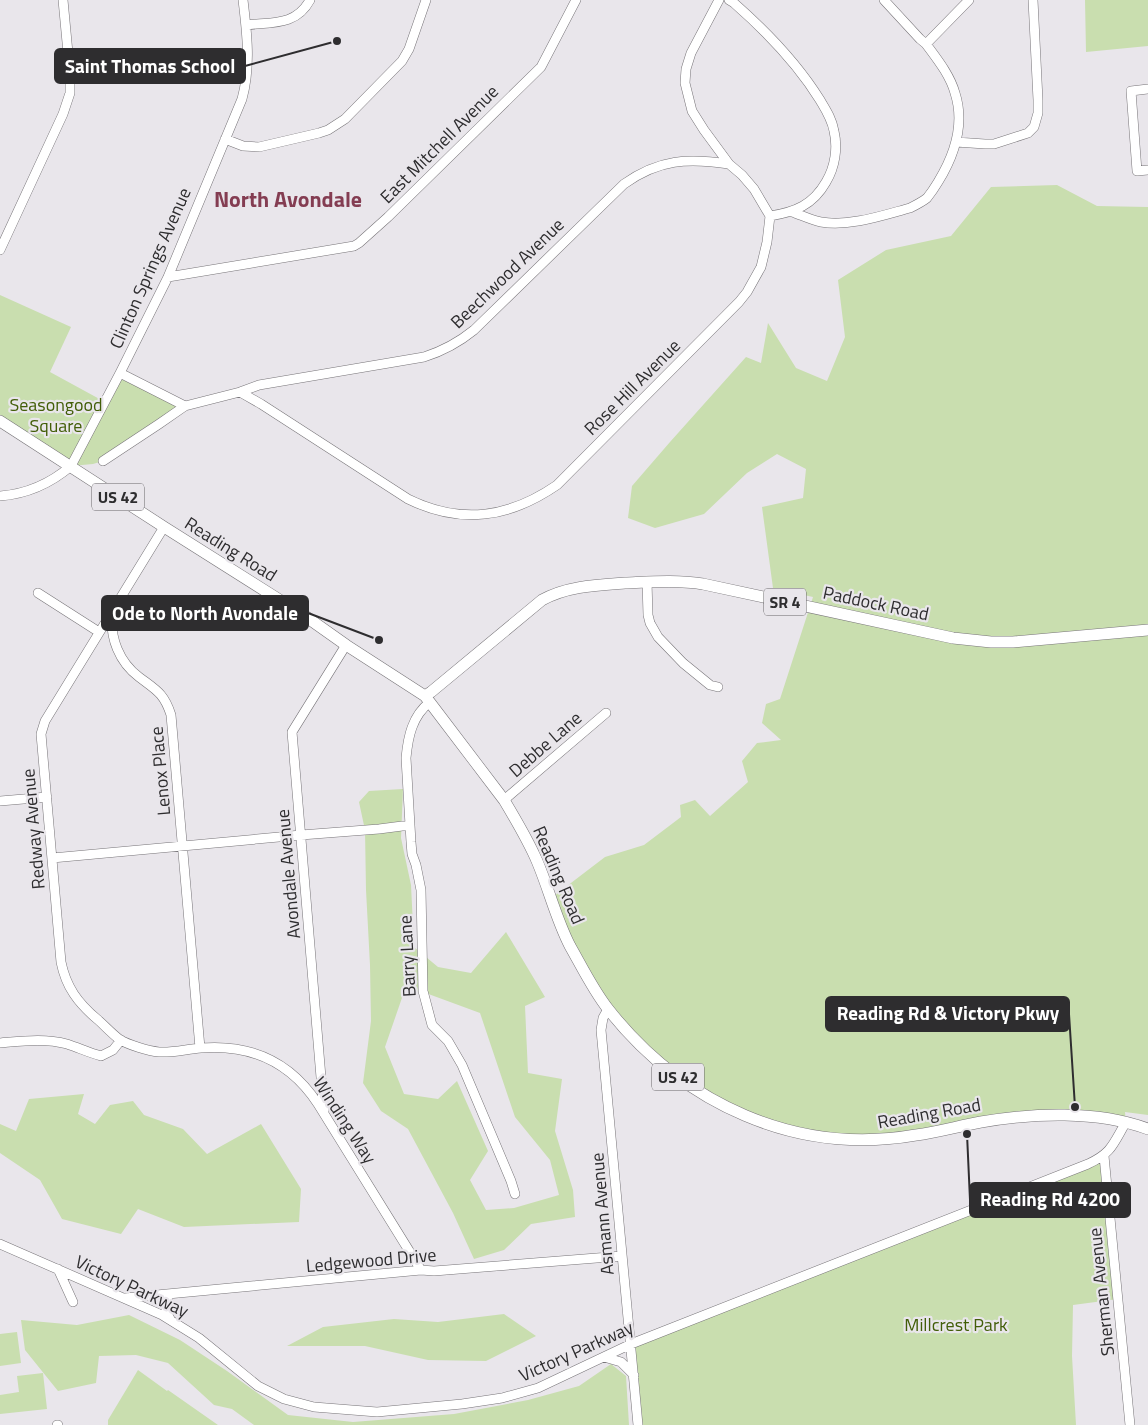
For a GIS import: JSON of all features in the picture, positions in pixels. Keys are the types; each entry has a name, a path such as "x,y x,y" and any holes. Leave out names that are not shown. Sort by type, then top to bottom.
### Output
{"main road":[{"name":"Reading Road","path":"0,421 305,616 427,699 504,800 518,823 538,862 550,899 569,943 596,992 608,1009 650,1054 686,1083 730,1109 786,1129 825,1138 874,1141 896,1139 981,1122 1030,1115 1064,1115 1126,1122 1148,1129"},
{"name":"Paddock Road","path":"427,699 432,692 542,600 572,588 666,581 703,584 972,641 1013,642 1148,630"}],"street":[{"path":"0,250 63,114 70,93 64,0"},
{"name":"Clinton Springs Avenue","path":"0,496 21,493 36,488 60,476 71,466 168,277 226,139 246,86 248,59 243,0"},
{"path":"246,25 287,21 301,13 310,0"},
{"path":"226,139 243,146 259,147 319,133 337,125 402,61 409,49 426,0"},
{"name":"East Mitchell Avenue","path":"168,277 354,246 359,243 541,67 576,0"},
{"path":"719,0 691,53 686,69 685,83 692,111 729,164 754,189 770,216 792,212 803,207 818,194 829,176 835,158 836,140 834,130 828,113 795,65 758,24 729,0"},
{"path":"792,212 812,220 832,223 853,221 910,208 919,204 931,193 946,169 956,142 959,113 956,93 945,72 926,44 884,0"},
{"path":"926,44 969,0"},
{"path":"956,142 994,144 1028,133 1034,127 1038,113 1038,100 1033,0"},
{"path":"1148,90 1131,91 1137,171 1148,170"},
{"name":"Beechwood Avenue","path":"185,406 260,385 424,357 451,347 474,330 624,184 635,176 658,165 677,161 729,164"},
{"name":"Rose Hill Avenue","path":"240,392 422,506 449,514 464,516 511,510 558,485 739,302 760,267 767,242 770,216"},
{"path":"103,461 185,406 120,373"},
{"path":"112,611 164,527"},
{"path":"647,582 648,615 658,638 710,685 718,687"},
{"path":"38,593 99,632"},
{"name":"Redway Avenue","path":"112,611 45,721 41,734 61,962 67,983 76,999 121,1040"},
{"name":"Lenox Place","path":"112,611 112,630 118,652 130,669 158,690 164,698 171,715 184,845 200,1048"},
{"name":"Avondale Avenue","path":"324,1115 292,732 346,645"},
{"name":"Barry Lane","path":"427,699 418,713 411,730 406,771 412,854 421,890 423,992 432,1025 448,1041 462,1065 515,1194"},
{"name":"Debbe Lane","path":"504,800 606,713"},
{"path":"0,801 47,797"},
{"path":"52,858 410,826"},
{"name":"Asmann Avenue","path":"608,1009 603,1018 602,1030 638,1421"},
{"path":"0,1043 29,1040 54,1041 101,1056 113,1050 121,1040"},
{"name":"Winding Way","path":"121,1040 158,1052 200,1048 235,1048 255,1053 274,1061 294,1075 315,1099 421,1270"},
{"path":"1104,1156 1110,1151 1126,1122"},
{"name":"Victory Parkway","path":"0,1244 170,1319 199,1338 258,1386 272,1394 299,1404 377,1412 462,1404 502,1398 538,1388 631,1344 1063,1174 1104,1156"},
{"name":"Sherman Avenue","path":"1104,1156 1130,1425"},
{"name":"Ledgewood Drive","path":"122,1298 421,1270 434,1271 622,1256"},
{"path":"58,1269 74,1302"},
{"path":"168,1294 165,1304 166,1312 170,1319"},
{"path":"604,1357 614,1358 621,1362 634,1375"}],"green space":[{"path":"1085,0 1148,0 1148,46 1086,52"},
{"path":"1057,185 1097,206 1148,207 1148,1115 1125,1112 1126,1122 1064,1115 874,1141 766,1123 699,1092 608,1009 550,899 605,857 644,845 681,817 680,805 695,800 710,816 748,782 742,761 757,743 781,740 762,723 766,704 780,699 813,597 773,588 762,507 803,498 806,469 777,454 747,473 704,514 655,528 628,518 632,486 746,357 761,363 768,323 796,368 827,381 845,337 838,280 886,250 951,236 991,187"},
{"name":"Seasongood Square","path":"0,295 71,327 50,372 105,402 120,373 185,406 103,461 71,466 0,421"},
{"path":"403,789 401,838 411,885 414,947 438,967 471,973 506,932 545,997 525,1006 528,1073 562,1079 555,1131 573,1190 575,1217 531,1224 504,1250 474,1259 453,1213 408,1129 381,1111 363,1083 371,1021 365,830 359,802 369,791","holes":["404,992 423,992 480,1013 515,1117 550,1160 559,1195 514,1208 486,1210 470,1180 488,1151 457,1081 438,1099 404,1094 385,1047"]},
{"path":"84,1094 78,1114 95,1124 110,1105 133,1101 144,1115 183,1129 207,1154 261,1124 301,1189 299,1222 184,1227 138,1209 121,1234 62,1219 40,1180 0,1153 0,1124 16,1131 29,1099"},
{"name":"Millcrest Park","path":"1104,1156 1118,1299 1073,1305 1072,1356 1076,1425 638,1425 631,1344"},
{"path":"504,1314 536,1336 486,1361 428,1360 365,1346 287,1346 323,1327 394,1319 438,1322"},
{"path":"129,1315 180,1340 288,1415 353,1422 454,1414 528,1400 579,1386 611,1364 626,1376 629,1425 254,1425 232,1409 214,1405 168,1363 136,1355 99,1356 96,1383 58,1391 25,1350 21,1320 77,1325"},
{"path":"17,1332 21,1363 0,1366 0,1334"},
{"path":"138,1370 218,1425 108,1425 108,1420"},
{"path":"43,1373 47,1409 0,1414 0,1395 19,1392 17,1376"}],"place":[{"name":"Saint Thomas School","path":"337,41"},
{"name":"Ode to North Avondale","path":"379,640"},
{"name":"Reading Rd & Victory Pkwy","path":"1075,1107"},
{"name":"Reading Rd 4200","path":"967,1134"}],"district":[{"name":"North Avondale","path":"288,199"}]}
